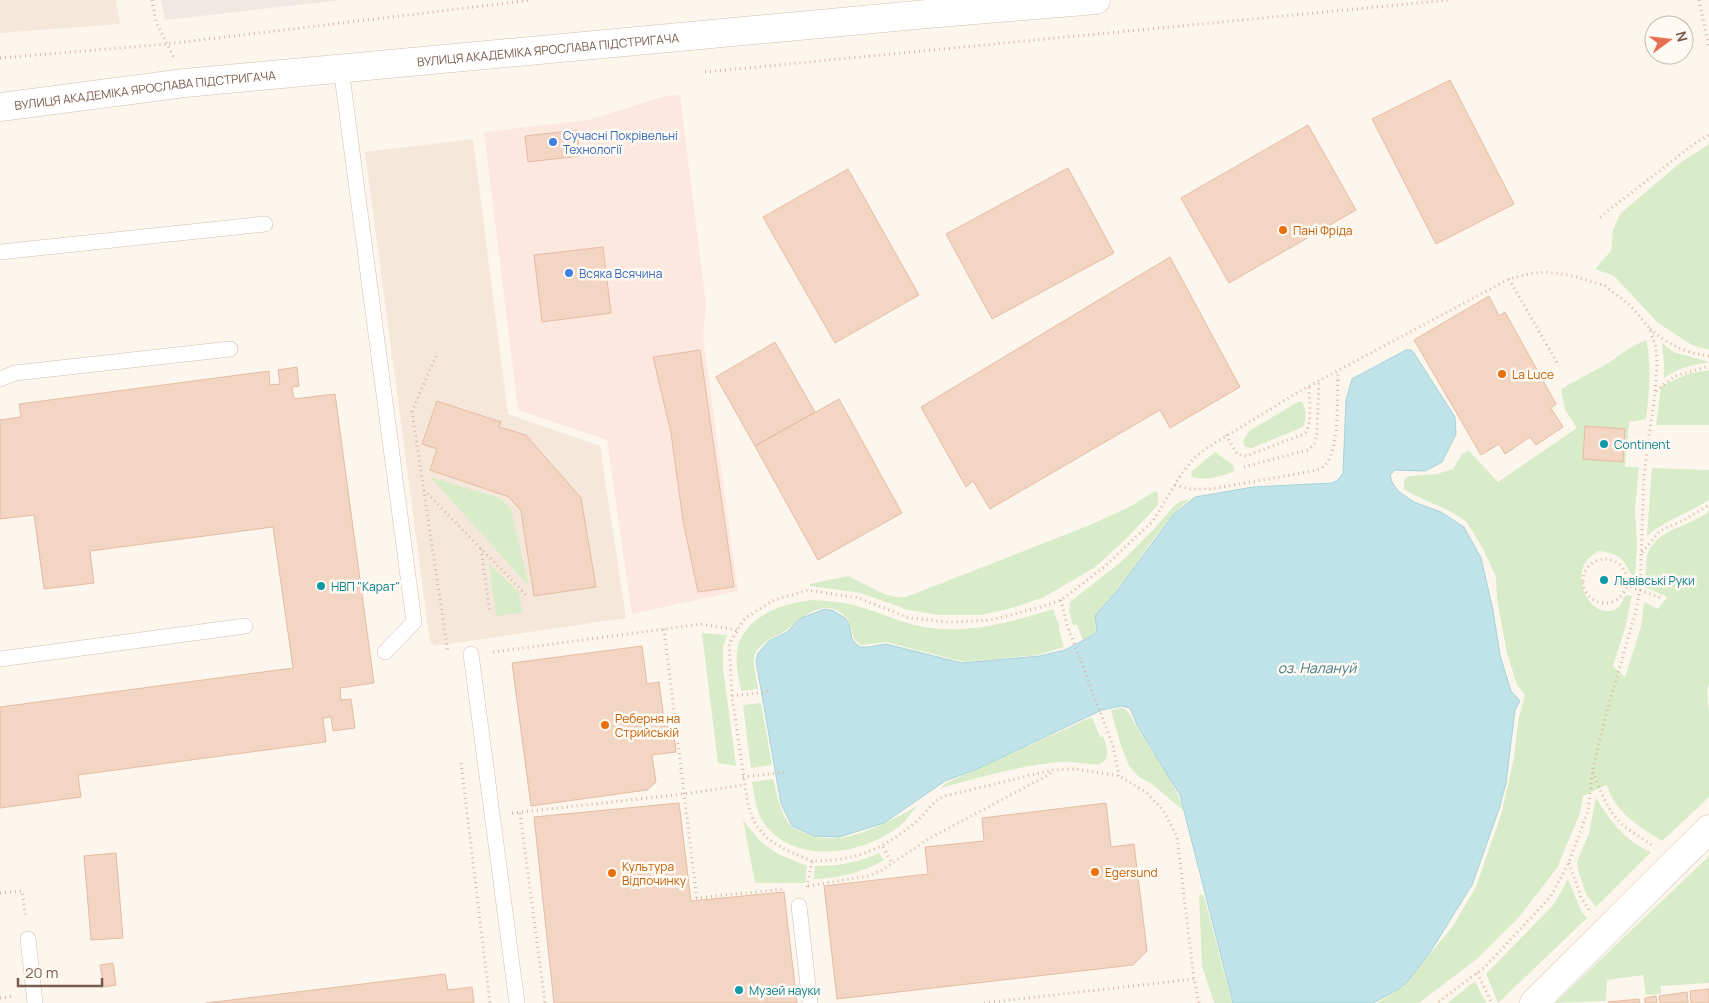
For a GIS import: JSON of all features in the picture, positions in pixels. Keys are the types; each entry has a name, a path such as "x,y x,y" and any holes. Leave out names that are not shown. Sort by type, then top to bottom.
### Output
{"street":[{"name":"ВУЛИЦЯ АКАДЕМІКА ЯРОСЛАВА ПІДСТРИГАЧА","path":"0,107 185,83 926,7 1096,0"},
{"path":"1534,1003 1709,829"}],"lane":[{"path":"341,68 414,622 385,652"},
{"path":"0,252 265,224"},
{"path":"0,379 15,373 230,349"},
{"path":"0,659 245,626"},
{"path":"471,654 517,1003"},
{"path":"799,906 810,1003"},
{"path":"28,939 35,1003"}],"path":[{"path":"152,0 156,22 185,83"},
{"path":"0,58 168,44 532,0"},
{"path":"705,72 1449,0"},
{"path":"1699,0 1709,47"},
{"path":"1600,216 1694,144 1709,135"},
{"path":"1199,1003 1194,979 1177,837 1163,810 1146,792 1119,776 1076,769 1052,770 959,792 940,798 919,820 883,846 857,856 831,861 812,861 786,850 768,839 755,824 748,805 732,696 729,644 745,618 774,600 808,590 859,598 909,618 950,622 991,620 1061,600 1103,568 1153,521 1174,485 1196,456 1226,435 1309,386 1509,279 1546,272 1574,276 1606,286 1630,305 1650,329 1667,343 1680,349 1709,356"},
{"path":"1509,279 1559,366"},
{"path":"1438,1003 1485,968 1551,896 1569,862 1588,811 1593,771 1606,715 1635,614 1640,589 1644,474 1657,366 1656,348 1650,329"},
{"path":"436,356 412,410 448,658"},
{"path":"1655,391 1675,376 1709,366"},
{"path":"1174,485 1190,489 1211,489 1321,468 1327,463 1334,449 1338,371"},
{"path":"1244,467 1308,450 1315,443 1318,426 1319,381"},
{"path":"1226,435 1237,454 1246,456 1308,432 1309,386"},
{"path":"424,490 526,595"},
{"path":"1642,553 1660,531 1684,520 1709,505"},
{"path":"481,549 490,613"},
{"path":"1607,560 1614,562 1624,571 1626,585 1619,598 1606,603 1598,602 1587,594 1583,580 1585,572 1594,562 1607,560"},
{"path":"1626,585 1661,598"},
{"path":"1061,600 1067,625 1113,746 1119,776"},
{"path":"471,654 702,624 737,630"},
{"path":"664,629 696,900 789,888"},
{"path":"732,696 772,691"},
{"path":"460,756 490,1003"},
{"path":"798,887 868,876 882,870 938,833 1050,774 1052,770"},
{"path":"1593,771 1601,793 1614,815 1624,826 1654,846"},
{"path":"744,776 787,772"},
{"path":"492,816 684,794 744,785"},
{"path":"520,812 544,1003"},
{"path":"883,846 892,864"},
{"path":"799,906 807,886 812,861"},
{"path":"1569,862 1581,897 1591,912"},
{"path":"0,894 22,891 28,939"},
{"path":"1477,973 1492,1003"},
{"path":"984,1003 1194,979"},
{"path":"1025,997 1026,1003"}],"shaded area":[{"path":"0,0 116,0 120,24 0,33"},
{"path":"161,0 342,0 165,20"},
{"name":"Сучасні Покрівельні Технології","path":"680,95 706,304 703,337 738,591 632,614 607,440 518,410 484,132 588,120 666,96"},
{"path":"473,139 508,414 600,446 626,618 435,646 430,642 365,152"}],"green space":[{"path":"1709,144 1709,350 1692,345 1658,323 1614,276 1595,269 1611,251 1613,230 1620,214 1680,163"},
{"path":"1646,340 1649,390 1646,419 1629,422 1625,467 1639,467 1635,507 1637,546 1635,577 1624,561 1617,556 1598,551 1584,565 1582,572 1583,589 1592,604 1598,609 1606,611 1614,610 1620,606 1626,595 1632,596 1625,628 1613,666 1625,677 1641,627 1644,602 1658,609 1667,597 1645,587 1648,552 1660,537 1694,521 1709,511 1709,683 1707,692 1709,714 1709,797 1662,841 1622,811 1611,795 1607,785 1583,796 1580,813 1557,868 1519,917 1478,958 1419,1003 1377,1003 1403,987 1453,926 1476,887 1501,815 1514,758 1518,722 1525,694 1517,685 1507,653 1497,599 1496,577 1482,547 1466,521 1450,511 1404,489 1404,480 1409,476 1437,474 1453,469 1462,454 1469,451 1498,482 1577,428 1565,410 1561,389"},
{"path":"1662,343 1673,352 1709,362 1685,367 1664,378"},
{"path":"1709,370 1709,425 1656,425 1661,386 1688,374"},
{"path":"1298,402 1302,402 1305,411 1303,427 1252,448 1245,447 1243,441 1249,431"},
{"path":"1215,452 1233,465 1233,472 1218,477 1196,478 1191,476 1192,471"},
{"path":"1652,468 1709,470 1709,500 1662,525 1647,536"},
{"path":"430,477 500,498 511,509 529,586"},
{"path":"1155,491 1158,493 1158,505 1127,538 1094,568 1042,598 1008,609 981,615 940,615 908,610 861,593 810,586 810,584 848,576 884,594 906,597 1090,525 1131,506"},
{"path":"1190,499 1165,525 1125,580 1095,616 1096,629 1094,634 1083,640 1077,625 1073,625 1069,611 1070,602 1121,562 1172,508 1179,502"},
{"path":"489,564 519,592 522,613 496,616"},
{"path":"813,600 850,604 914,625 950,629 967,629 1001,624 1053,609 1064,647 1038,655 964,662 886,642 862,645 854,638 849,623 842,614 836,610 821,608 808,614 785,631 766,641 759,648 754,658 758,689 741,691 737,651 747,629 756,620 777,608"},
{"path":"702,633 727,635 723,648 723,668 736,766 718,763"},
{"path":"761,703 772,765 751,768 743,705"},
{"path":"1125,709 1130,714 1169,778 1184,811 1152,784 1139,777 1129,766 1111,710"},
{"path":"1092,717 1100,737 1103,736 1107,748 1106,758 1100,764 1048,763 1001,772 941,788 946,783"},
{"path":"773,779 779,804 787,821 794,828 819,837 833,838 862,832 891,820 917,806 902,824 870,843 833,851 814,851 796,847 780,839 766,826 760,816 752,782"},
{"path":"1596,798 1619,830 1633,842 1651,852 1596,907 1586,894 1577,862 1589,833"},
{"path":"743,820 761,842 778,854 807,866 805,883 755,883"},
{"path":"879,853 884,860 867,868 841,876 814,879 815,866 848,863"},
{"path":"1709,856 1709,983 1661,986 1661,994 1646,995 1643,975 1607,980 1606,1001 1555,1003"},
{"path":"1568,879 1581,911 1587,918 1498,1003 1486,974 1554,904"},
{"path":"1201,894 1205,900 1232,1003 1214,1003 1202,966 1199,896"},
{"path":"1475,981 1486,1003 1448,1003 1449,1002"}],"water":[{"name":"оз. Налануй","path":"1406,350 1411,350 1414,353 1455,417 1456,434 1442,462 1425,471 1395,470 1390,475 1392,482 1398,491 1414,502 1441,512 1464,527 1481,558 1493,610 1500,655 1511,691 1520,701 1515,710 1506,783 1499,809 1472,885 1429,954 1407,982 1399,989 1373,1003 1233,1003 1180,795 1137,725 1130,708 1121,706 1102,710 977,769 945,781 884,823 839,837 814,836 792,826 781,804 756,661 758,653 769,641 787,632 801,618 825,609 834,611 845,618 849,624 852,639 860,647 886,644 962,663 1040,656 1065,650 1095,634 1097,630 1095,616 1120,587 1173,515 1195,497 1253,487 1332,483 1338,480 1343,473 1346,400 1352,379"}],"building":[{"path":"1450,80 1514,204 1436,244 1372,119"},
{"path":"1308,125 1356,210 1229,283 1181,198"},
{"path":"577,130 580,156 528,162 525,136"},
{"path":"1068,168 1114,253 992,319 946,234"},
{"path":"848,169 919,295 835,343 763,217"},
{"path":"603,247 611,313 542,322 534,255"},
{"path":"1170,257 1240,387 1170,428 1160,410 990,509 973,481 966,487 921,407"},
{"path":"1489,296 1499,316 1505,312 1556,404 1551,408 1563,427 1536,445 1530,437 1505,454 1499,444 1481,455 1414,340"},
{"path":"775,342 815,412 755,446 716,377"},
{"path":"700,350 734,587 698,592 683,521 671,433 653,357"},
{"name":"НВП \"Карат\"","path":"297,367 299,386 292,387 294,399 335,394 374,683 340,688 341,700 351,699 355,728 333,731 331,717 323,718 326,742 78,775 81,797 0,808 0,707 293,668 273,527 90,551 94,583 44,589 34,515 0,519 0,420 21,417 19,404 269,371 270,385 280,384 278,370"},
{"path":"839,399 902,513 818,560 755,446"},
{"path":"437,401 501,422 499,427 526,435 581,498 596,587 534,596 521,511 509,497 430,470 437,449 422,444"},
{"name":"Continent","path":"1585,426 1625,429 1623,462 1583,459"},
{"path":"642,646 647,684 659,682 665,727 673,726 676,752 652,755 656,782 647,790 531,806 512,663"},
{"path":"679,803 691,901 784,892 797,1003 554,1003 534,817"},
{"path":"1106,803 1111,847 1134,844 1147,951 1133,965 837,999 824,886 928,874 925,847 984,841 982,818"},
{"path":"116,853 123,938 91,940 84,856"},
{"path":"113,963 116,985 104,987 100,965"},
{"path":"445,974 448,990 472,987 474,1003 206,1003"},
{"path":"1709,989 1709,1003 1691,1003 1690,991"},
{"path":"1687,992 1688,1003 1660,1003 1659,996"},
{"path":"1656,996 1657,1003 1645,1003 1645,998"},
{"path":"1639,999 1640,1003 1608,1003 1608,1002"}],"place":[{"name":"Сучасні Покрівельні Технології","path":"553,142"},
{"name":"Пані Фріда","path":"1283,230"},
{"name":"Всяка Всячина","path":"569,273"},
{"name":"La Luce","path":"1502,374"},
{"name":"Continent","path":"1604,444"},
{"name":"Львівські Руки","path":"1604,580"},
{"name":"НВП \"Карат\"","path":"321,586"},
{"name":"Реберня на Стрийській","path":"605,725"},
{"name":"Egersund","path":"1095,872"},
{"name":"Культура Відпочинку","path":"612,873"},
{"name":"Музей науки","path":"739,990"}]}
